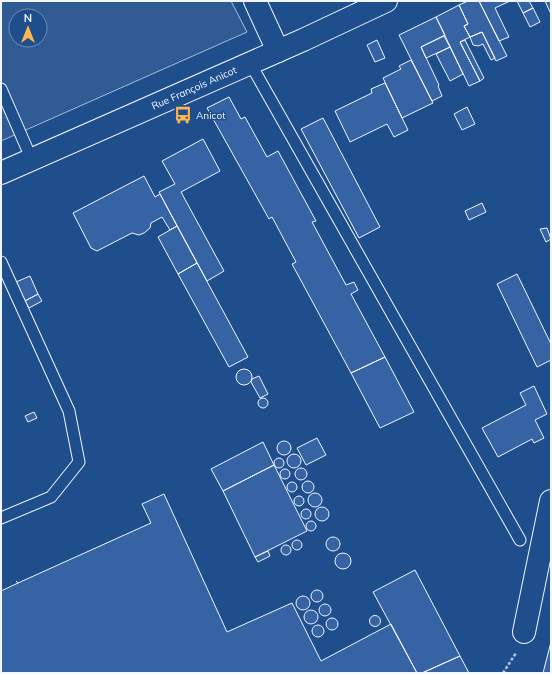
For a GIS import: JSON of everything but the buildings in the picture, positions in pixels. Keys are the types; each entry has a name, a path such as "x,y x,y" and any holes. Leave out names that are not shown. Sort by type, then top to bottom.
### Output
{"street":[{"path":"255,1 278,51"},
{"name":"Rue François Anicot","path":"1,173 278,51 386,1"},
{"path":"524,632 551,501"}],"lane":[{"path":"250,63 520,540"},
{"path":"1,90 32,160"},
{"path":"1,262 69,411 79,462 51,497 1,518"}],"shaded area":[{"path":"1,1 231,1 247,32 1,141"}],"place":[{"name":"Anicot","path":"183,115"}]}
